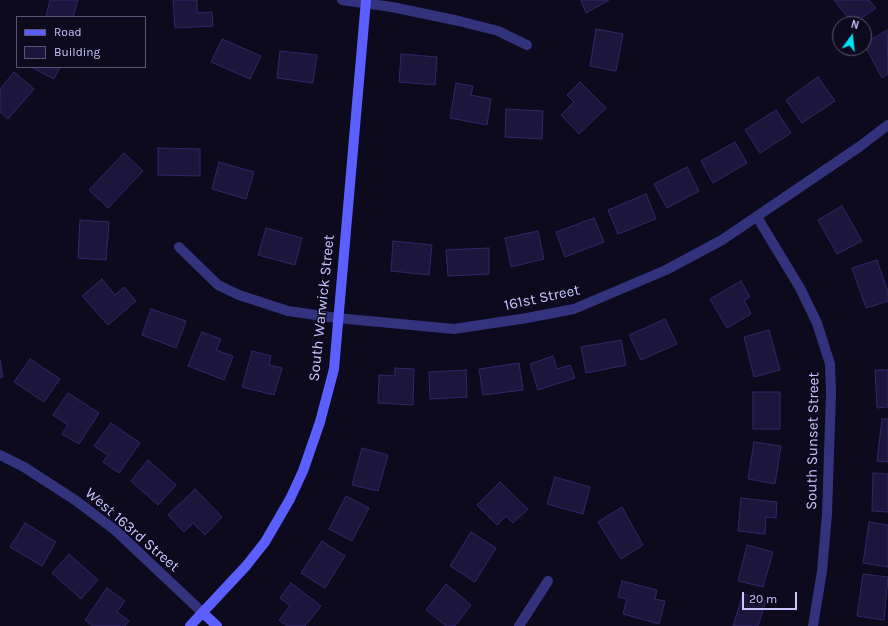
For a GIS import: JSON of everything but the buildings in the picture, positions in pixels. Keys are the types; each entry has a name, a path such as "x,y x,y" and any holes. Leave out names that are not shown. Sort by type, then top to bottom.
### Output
{"street":[{"path":"342,0 365,2 459,21 498,31 527,45"},
{"name":"South Warwick Street","path":"190,626 246,566 265,542 290,499 303,471 320,422 334,370 337,318 365,2"},
{"path":"757,217 888,125"},
{"name":"161st Street","path":"179,248 218,285 239,295 288,311 337,318 454,329 574,309 666,270 722,240 757,217"},
{"name":"South Sunset Street","path":"757,217 800,288 817,323 830,364 831,407 827,514 822,571 813,626"},
{"name":"West 163rd Street","path":"0,455 24,467 75,500 109,526 217,626"},
{"path":"519,626 548,581"}]}
